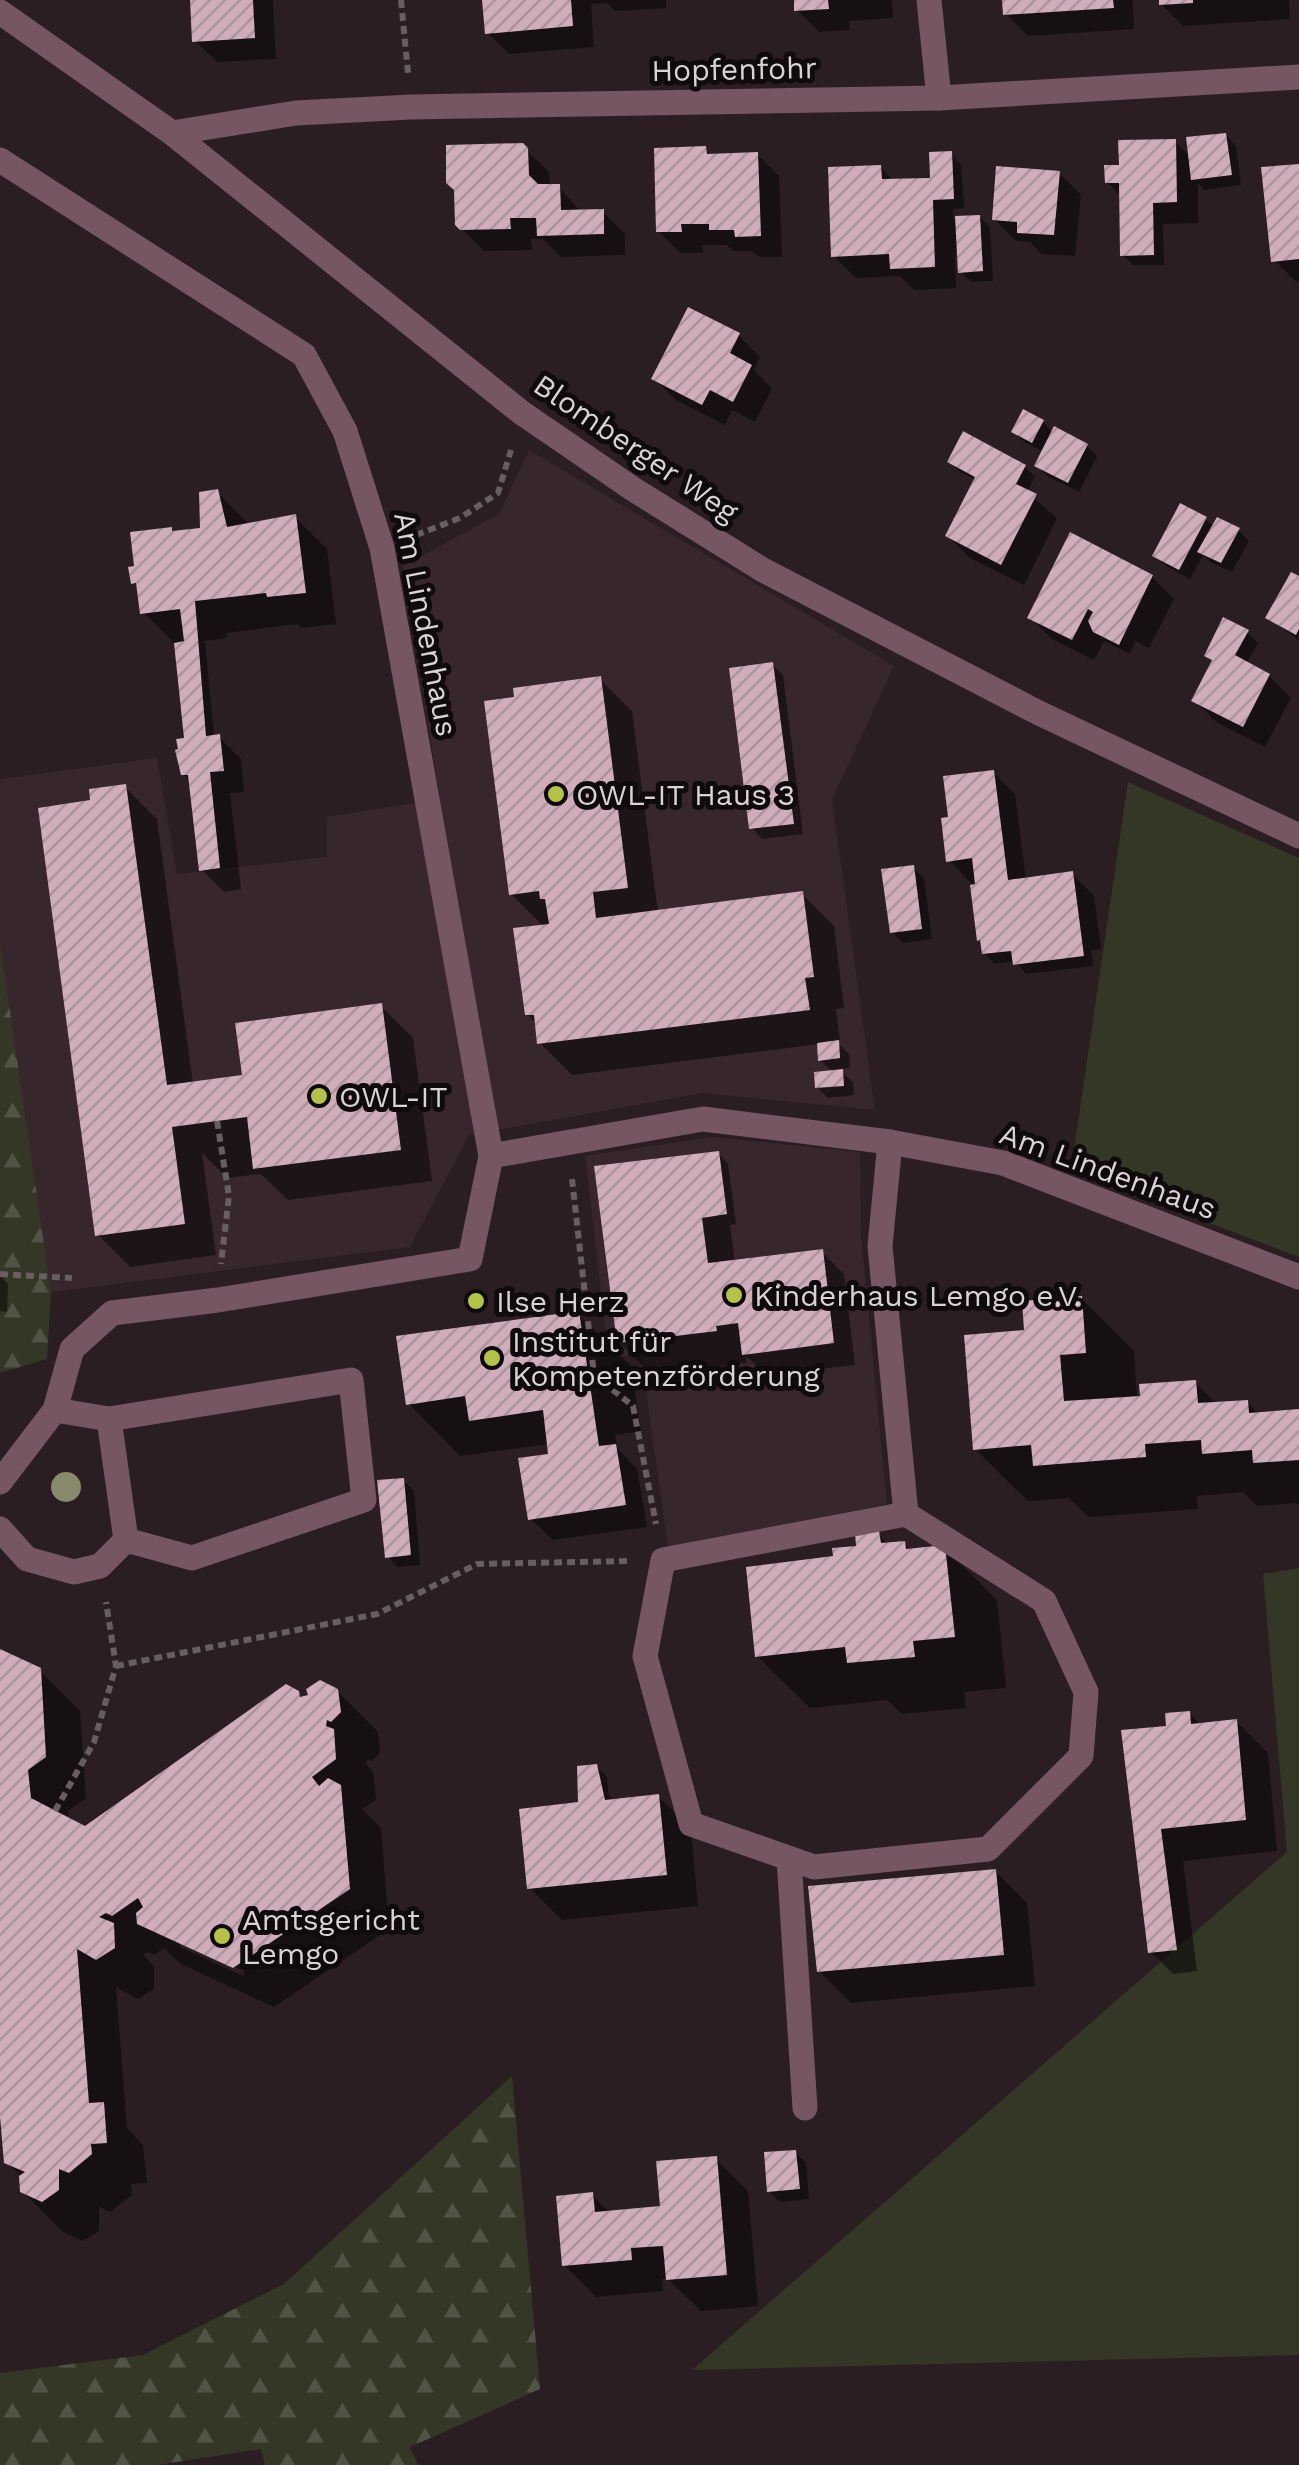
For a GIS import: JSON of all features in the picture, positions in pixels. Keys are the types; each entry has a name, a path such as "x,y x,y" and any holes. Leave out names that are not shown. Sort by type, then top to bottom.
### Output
{"street":[{"path":"929,0 939,98"},
{"name":"Blomberger Weg","path":"0,12 172,134 522,413 633,490 763,570 1039,714 1299,836"},
{"name":"Hopfenfohr","path":"172,134 296,113 411,107 939,98 1299,77"},
{"name":"Am Lindenhaus","path":"0,160 304,355 345,431 382,548 490,1156 470,1259 112,1313 72,1349 55,1410 0,1482"},
{"name":"Am Lindenhaus","path":"490,1156 703,1118 890,1142 1003,1163 1299,1277"},
{"path":"890,1142 880,1246 906,1514"},
{"path":"55,1410 109,1419 352,1380 364,1500 192,1558 126,1540"},
{"path":"109,1419 126,1540"},
{"path":"906,1514 1044,1601 1086,1692 1081,1756 988,1849 814,1867 691,1824 644,1656 664,1560 906,1514"},
{"path":"0,1529 28,1559 74,1572 100,1566 126,1540"},
{"path":"789,1859 804,2108"}],"path":[{"path":"402,0 411,107"},
{"path":"382,548 460,518 498,493 522,413"},
{"path":"217,1121 229,1196 218,1300"},
{"path":"116,1666 377,1614 477,1564 664,1560 633,1406 594,1375 568,1144"},
{"path":"0,1274 72,1278"},
{"path":"55,1810 94,1742 116,1666 100,1566"}],"shaded area":[{"name":"OWL-IT","path":"529,450 894,666 832,800 875,1110 703,1093 469,1135 410,1247 51,1292 0,942 0,779 157,758 177,874 327,857 327,817 440,799 403,566 499,514"},
{"name":"Kinderhaus Lemgo e.V.","path":"712,1137 860,1152 861,1236 887,1504 668,1549 641,1354 609,1358 585,1156"}],"green space":[{"path":"1128,782 1299,858 1299,1257 1071,1170"},
{"path":"0,942 51,1292 47,1359 0,1373"},
{"path":"1299,1568 1299,2355 692,2370 1287,1852 1263,1574"},
{"path":"512,2076 540,2389 410,2447 418,2465 265,2465 261,2449 157,2465 0,2465 0,2373 143,2355 284,2284"}],"building":[{"path":"190,0 253,0 255,38 192,42"},
{"path":"482,0 571,0 573,26 485,34"},
{"path":"794,0 828,0 829,9 794,11"},
{"path":"1002,0 1113,0 1114,8 1003,15"},
{"path":"1159,0 1193,0 1193,3 1159,5"},
{"path":"1226,133 1232,175 1191,180 1186,137"},
{"path":"1176,139 1177,202 1153,203 1154,255 1120,256 1119,183 1105,183 1104,165 1119,165 1118,140"},
{"path":"523,143 528,148 529,175 538,184 560,184 561,210 604,209 604,234 537,236 536,218 510,218 511,229 460,230 455,225 454,190 446,183 446,145"},
{"path":"706,146 707,154 758,152 761,236 735,237 734,230 709,230 709,224 681,224 682,232 656,232 654,148"},
{"path":"952,151 954,199 933,200 935,267 890,269 889,254 831,257 828,167 881,165 882,179 930,178 929,152"},
{"path":"1299,164 1299,259 1271,262 1261,167"},
{"path":"996,166 1060,171 1054,235 1017,233 1017,222 992,220"},
{"path":"980,215 983,271 958,273 955,216"},
{"path":"688,307 740,333 730,353 752,365 733,402 710,390 702,405 651,379"},
{"path":"1023,409 1044,420 1032,443 1011,432"},
{"path":"1054,426 1088,444 1068,483 1034,466"},
{"path":"963,431 1026,465 1016,484 1037,494 1001,565 945,536 975,477 947,462"},
{"path":"218,489 227,527 296,514 306,593 195,601 206,736 220,734 224,771 210,772 220,868 199,871 188,775 181,775 175,750 176,739 184,738 174,643 184,641 180,609 140,614 136,583 131,584 128,567 134,566 130,532 200,528 199,492"},
{"path":"1180,503 1207,517 1179,570 1152,556"},
{"path":"1217,517 1240,528 1221,563 1197,552"},
{"path":"1070,532 1153,575 1119,645 1093,632 1088,621 1093,612 1088,609 1072,640 1027,618"},
{"path":"1291,572 1299,576 1296,635 1265,618"},
{"path":"1223,617 1249,630 1235,655 1270,674 1243,727 1191,701 1212,660 1204,656"},
{"path":"773,662 794,824 749,829 729,668"},
{"name":"OWL-IT Haus 3","path":"601,676 628,888 593,892 596,918 803,891 814,977 805,978 810,1010 537,1044 534,1015 525,1015 513,928 549,924 545,899 540,899 539,891 509,895 484,701 514,697 513,688"},
{"path":"994,770 1008,880 1073,871 1084,956 1013,965 1011,951 982,954 970,885 975,884 972,858 946,862 941,818 948,817 943,776"},
{"path":"126,784 167,1085 242,1075 235,1023 382,1003 401,1150 253,1169 247,1117 172,1127 185,1224 95,1236 38,808 90,800 89,789"},
{"path":"914,865 922,929 890,933 881,869"},
{"path":"839,1040 840,1058 818,1061 817,1043"},
{"path":"843,1069 844,1086 815,1088 814,1072"},
{"path":"719,1151 727,1214 702,1218 708,1263 823,1249 834,1343 742,1355 738,1323 716,1326 717,1331 617,1343 594,1166"},
{"path":"1082,1296 1086,1353 1060,1355 1064,1401 1140,1396 1139,1384 1196,1380 1198,1403 1248,1400 1249,1413 1299,1409 1299,1460 1253,1463 1252,1450 1202,1454 1201,1440 1145,1444 1146,1457 1033,1466 1031,1445 973,1450 964,1335 1024,1330 1022,1301"},
{"path":"579,1311 599,1446 616,1444 626,1505 528,1520 518,1458 548,1454 543,1410 469,1421 465,1396 406,1405 396,1336"},
{"path":"404,1478 411,1555 385,1558 377,1480"},
{"path":"879,1531 881,1543 905,1541 906,1549 945,1545 955,1637 913,1641 915,1657 847,1663 845,1647 755,1657 746,1567 833,1556 832,1548 856,1546 855,1533"},
{"name":"Amtsgericht Lemgo","path":"0,1649 41,1668 46,1757 28,1770 31,1798 85,1826 286,1684 299,1691 300,1697 308,1695 306,1689 320,1680 338,1689 341,1712 331,1722 327,1720 326,1726 334,1729 336,1759 312,1777 319,1786 328,1778 341,1785 350,1889 233,1968 137,1924 136,1913 143,1907 138,1898 112,1916 106,1913 99,1917 114,1923 115,1948 96,1960 77,1949 89,2103 104,2102 107,2143 91,2144 92,2154 69,2173 59,2169 59,2190 42,2202 20,2192 19,2176 25,2172 4,2163 0,2117"},
{"path":"1190,1711 1191,1724 1237,1719 1246,1820 1161,1829 1177,1950 1148,1953 1121,1730 1166,1726 1165,1713"},
{"path":"597,1764 605,1800 659,1794 667,1875 527,1889 519,1809 578,1802 577,1766"},
{"path":"996,1869 1004,1955 817,1972 808,1886"},
{"path":"796,2150 800,2189 767,2192 764,2152"},
{"path":"717,2156 727,2275 666,2280 663,2246 631,2248 632,2260 562,2266 556,2196 593,2192 595,2212 660,2206 656,2161"}],"place":[{"name":"OWL-IT Haus 3","path":"556,794"},
{"name":"OWL-IT","path":"319,1096"},
{"name":"Kinderhaus Lemgo e.V.","path":"734,1295"},
{"name":"Ilse Herz","path":"476,1301"},
{"name":"Institut für Kompetenzförderung","path":"492,1358"},
{"name":"Amtsgericht Lemgo","path":"222,1936"}]}
